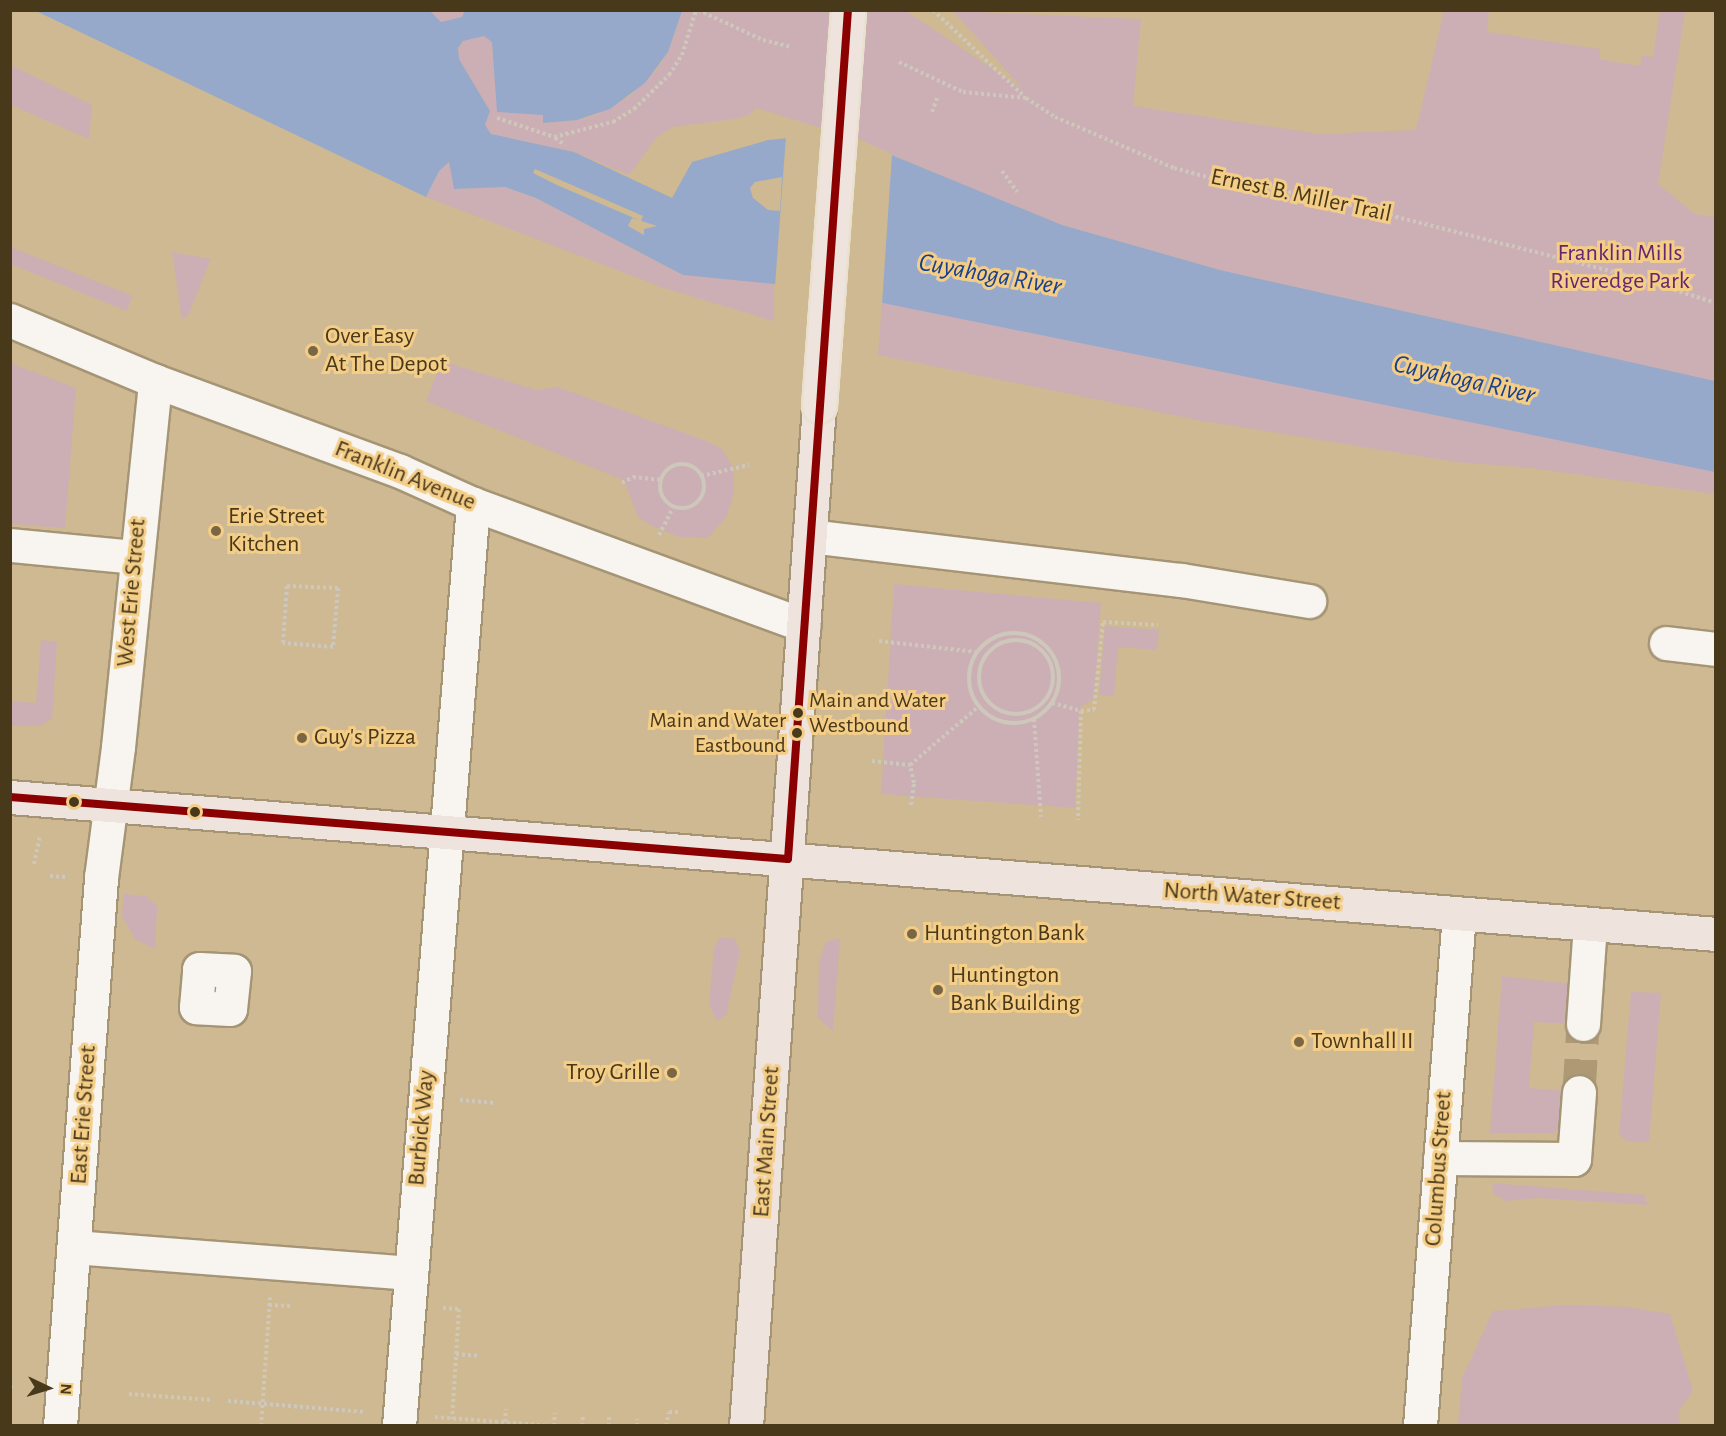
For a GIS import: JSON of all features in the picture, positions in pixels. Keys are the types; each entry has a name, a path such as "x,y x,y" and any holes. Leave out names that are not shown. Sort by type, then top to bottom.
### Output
{"main road":[{"name":"East Main Street","path":"746,1425 848,10"},
{"name":"North Water Street","path":"10,797 444,830 1716,934"}],"street":[{"name":"Franklin Avenue","path":"10,320 155,381 400,471 473,504 804,625"},
{"name":"West Erie Street","path":"112,805 135,557 155,381"},
{"name":"Burbick Way","path":"399,1425 444,830 473,504"},
{"path":"810,536 1181,580 1309,601"},
{"path":"10,545 135,557"},
{"path":"1666,643 1716,649"},
{"name":"East Erie Street","path":"60,1425 101,878 112,805"},
{"name":"Columbus Street","path":"1420,1425 1459,913"},
{"path":"1583,1024 1590,924"},
{"path":"1440,1158 1574,1159 1579,1092"},
{"path":"74,1247 411,1273"}],"path":[{"path":"554,137 613,122 654,93 682,55 697,10 771,43 792,47"},
{"path":"933,10 1026,98"},
{"name":"Ernest B. Miller Trail","path":"898,62 963,92 1026,98 1055,117 1174,168 1229,183 1325,199 1634,277 1716,303"},
{"path":"932,112 937,98"},
{"path":"497,117 554,137 566,145"},
{"path":"1002,171 1017,192"},
{"path":"681,463 694,468 701,476 704,486 699,500 686,508 674,506 661,495 660,480 668,468 681,463"},
{"path":"701,476 749,465"},
{"path":"622,483 633,477 660,480"},
{"path":"656,541 674,506"},
{"path":"286,586 338,588 333,647 283,643 286,586"},
{"path":"1052,703 1081,711 1094,710 1103,622 1158,625"},
{"path":"1017,632 1039,640 1055,657 1059,681 1052,703 1034,719 1014,723 994,719 978,707 969,689 969,670 976,652 993,636 1017,632"},
{"path":"1018,639 1044,652 1053,679 1040,705 1013,714 987,702 978,674 991,648 1018,639"},
{"path":"879,641 976,652"},
{"path":"872,761 910,765 978,707"},
{"path":"1078,820 1081,711"},
{"path":"1034,719 1041,817"},
{"path":"910,765 914,783 910,805"},
{"path":"34,864 41,829"},
{"path":"261,1425 270,1293"},
{"path":"269,1305 290,1306"},
{"path":"408,1306 459,1310 452,1419"},
{"path":"456,1354 477,1356"},
{"path":"129,1394 213,1400"},
{"path":"228,1401 363,1412"},
{"path":"505,1422 506,1409"},
{"path":"666,1425 669,1412 678,1412"},
{"path":"475,1420 553,1425 555,1413"},
{"path":"582,1425 583,1415"},
{"path":"609,1417 609,1425"},
{"path":"637,1419 637,1425"}],"green space":[{"path":"429,11 465,11 462,17 441,22"},
{"name":"Franklin Mills Riveredge Park","path":"682,11 906,11 1023,89 953,11 1141,19 1133,106 1320,134 1416,130 1444,11 1489,11 1487,32 1600,49 1599,59 1640,66 1642,55 1653,57 1660,11 1685,11 1658,184 1695,214 1715,217 1715,381 1220,270 1062,225 838,133 756,108 749,115 734,119 672,127 656,138 629,175 574,152 491,134 485,125 490,111 459,59 458,48 463,41 484,36 492,42 493,58 544,115 543,123 577,120 594,116 629,97 657,69 668,52"},
{"path":"11,65 92,105 89,139 11,105"},
{"path":"449,162 454,189 505,187 536,198 683,275 774,283 773,321 664,288 426,197 439,171"},
{"path":"11,247 132,296 126,311 10,264"},
{"path":"172,252 211,259 188,316 182,319"},
{"path":"882,302 1715,468 1715,494 1532,468 1455,462 1198,420 878,355"},
{"path":"442,361 536,390 558,387 721,448 733,467 734,492 727,516 708,538 679,537 650,525 638,517 624,480 426,401"},
{"path":"10,363 76,388 65,528 11,524"},
{"path":"894,584 1101,603 1095,692 1093,699 1080,707 1075,808 881,794"},
{"path":"1105,626 1159,630 1157,650 1118,647 1114,696 1099,695"},
{"path":"41,640 57,642 52,718 42,725 11,726 11,701 36,703"},
{"path":"124,894 146,896 157,906 155,949 135,939 122,916"},
{"path":"720,937 735,939 740,951 726,1015 717,1021 709,1005 714,948"},
{"path":"840,938 833,1031 818,1018 819,961 826,942"},
{"path":"1502,976 1575,984 1571,1024 1534,1022 1529,1088 1568,1091 1561,1128 1554,1133 1490,1133"},
{"path":"1631,992 1661,993 1649,1142 1627,1141 1619,1135"},
{"path":"1492,1183 1645,1195 1645,1201 1651,1205 1537,1198 1506,1201 1494,1194"},
{"path":"1564,1305 1627,1307 1670,1314 1693,1391 1678,1412 1680,1425 1458,1425 1462,1378 1493,1311"}],"water":[{"name":"Cuyahoga River","path":"429,10 441,22 462,17 465,10 682,11 668,52 645,83 610,109 577,120 543,123 543,115 497,112 492,42 484,36 463,41 458,48 459,59 490,111 485,125 491,134 574,152 672,198 692,162 768,140 838,133 1062,225 1220,270 1715,381 1715,472 804,287 683,275 536,198 505,187 454,189 449,162 439,171 426,197 36,11","holes":["535,169 643,216 641,221 657,226 644,229 644,235 628,226 632,218 640,220 533,173","782,177 780,211 768,210 753,198 750,188 755,182"]}],"pier":[{"path":"839,130 892,154 882,305 775,286 786,136"}],"tunnel":[{"path":"1579,1092 1583,1024"}],"transit line":[{"path":"10,797 788,859 848,10"}],"place":[{"name":"Over Easy At The Depot","path":"313,351"},
{"name":"Erie Street Kitchen","path":"216,531"},
{"name":"Main and Water Westbound","path":"798,713"},
{"name":"Main and Water Eastbound","path":"797,733"},
{"name":"Guy's Pizza","path":"302,738"},
{"name":"Huntington Bank","path":"912,934"},
{"name":"Huntington Bank Building","path":"938,990"},
{"name":"Townhall II","path":"1299,1042"},
{"name":"Troy Grille","path":"672,1073"}]}
